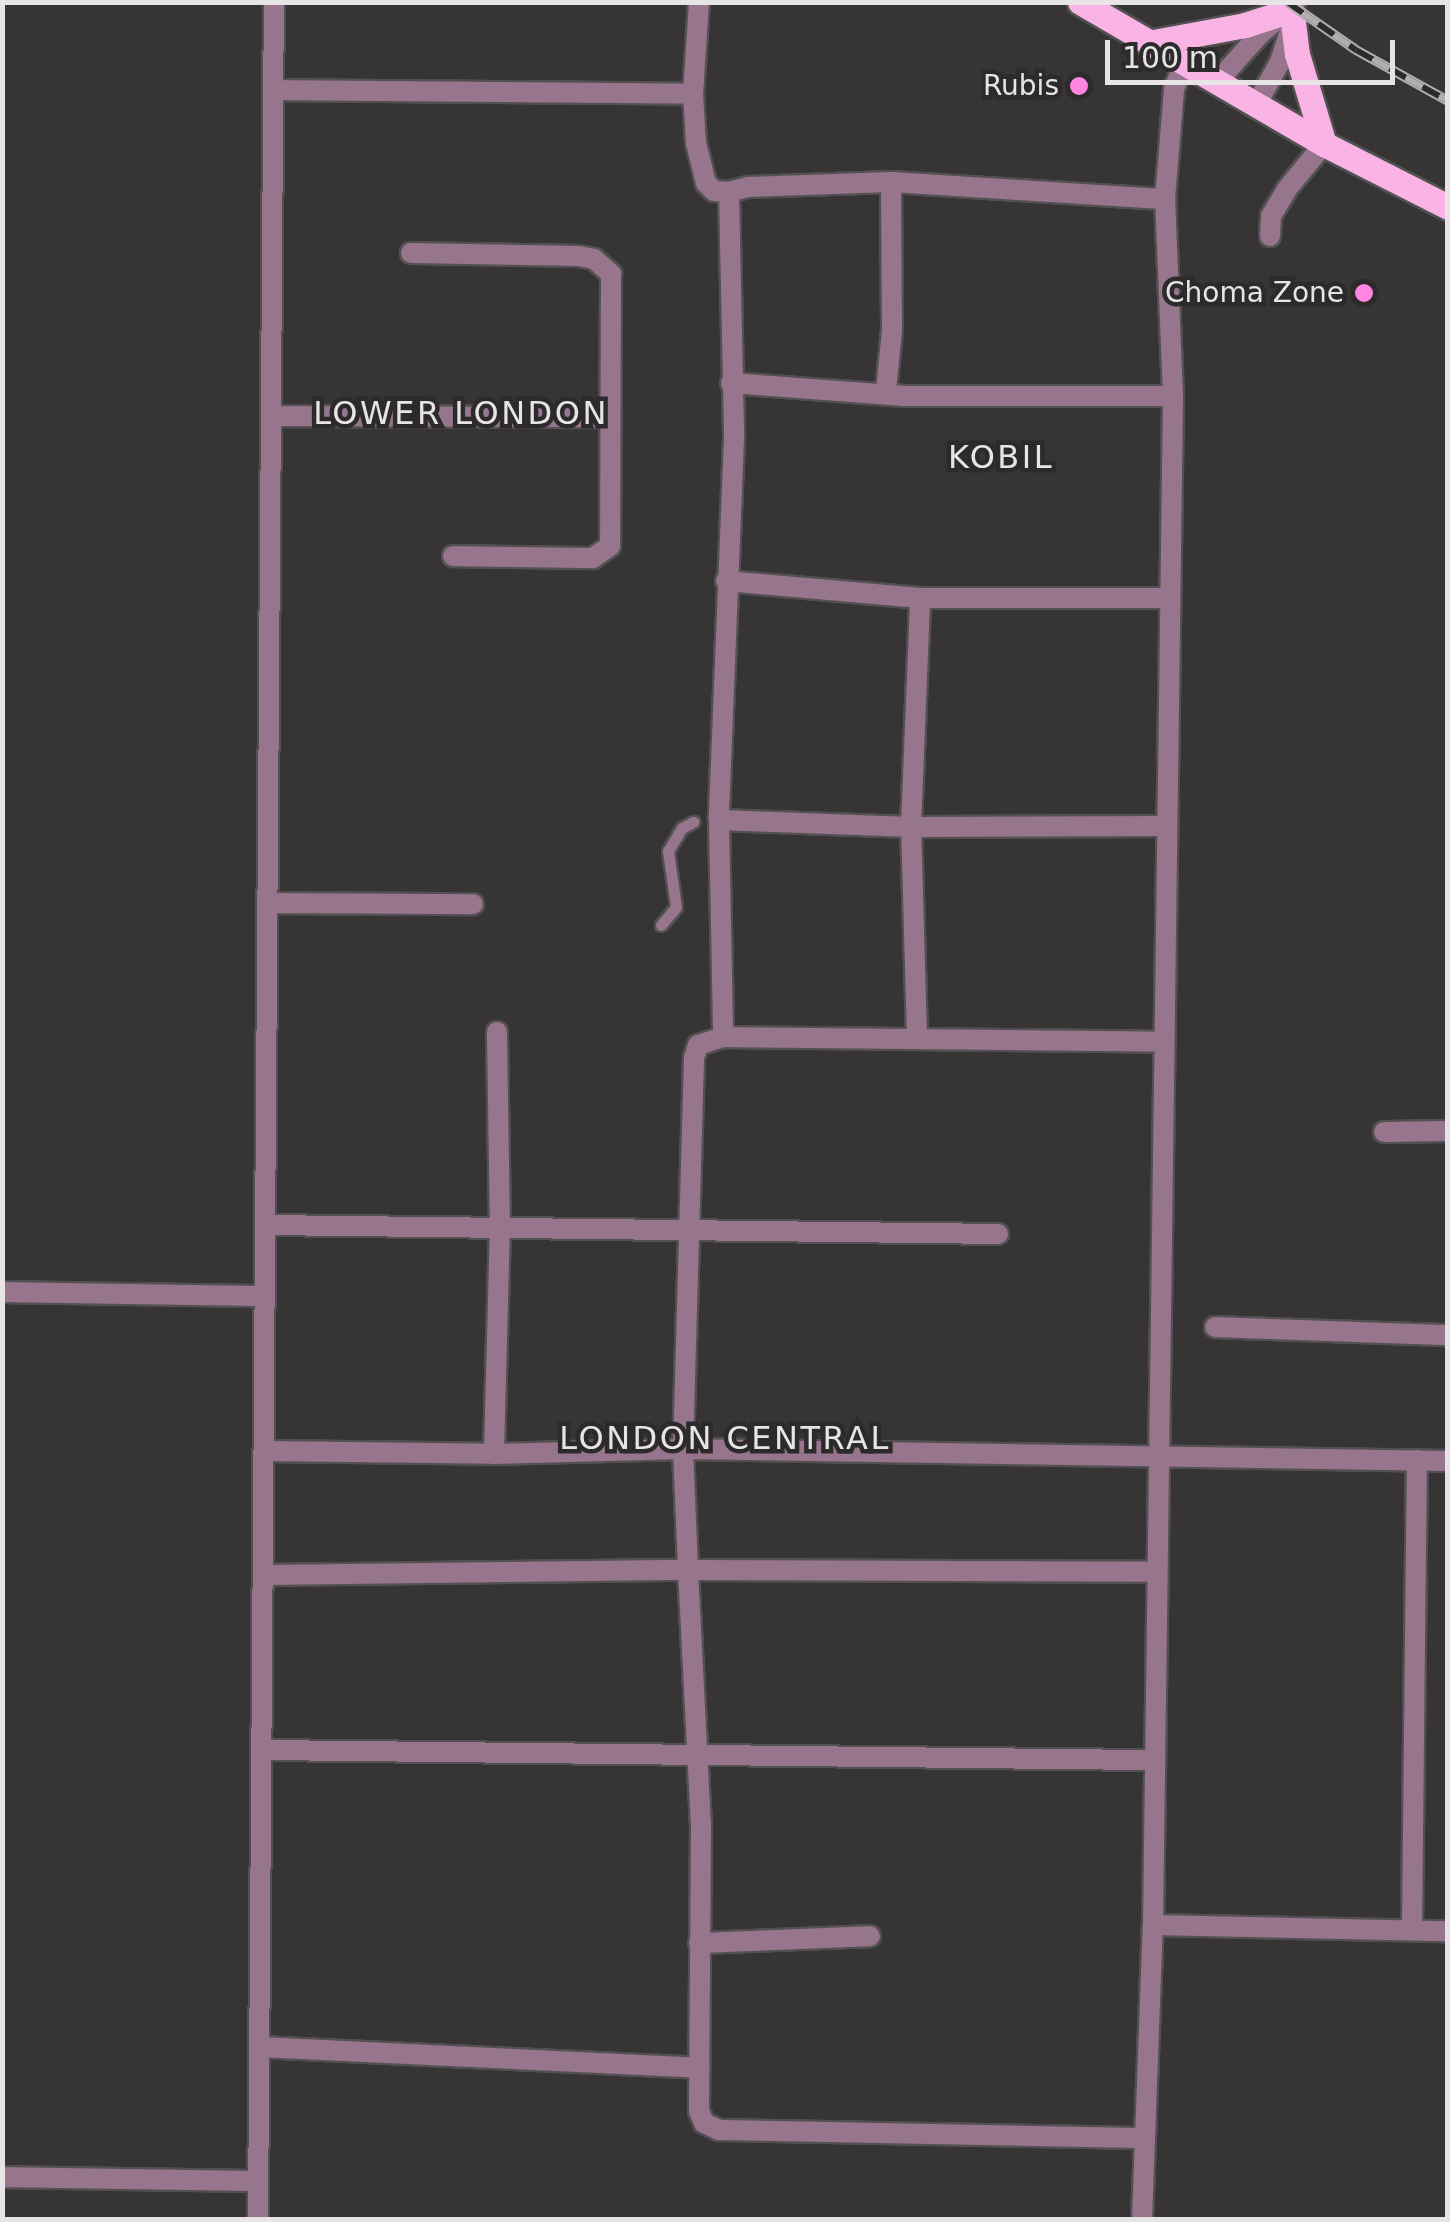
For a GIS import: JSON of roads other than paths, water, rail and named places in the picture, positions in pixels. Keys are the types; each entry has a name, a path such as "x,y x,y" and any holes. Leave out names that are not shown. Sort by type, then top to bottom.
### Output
{"main road":[{"path":"1080,2 1324,144 1448,207"},
{"path":"1148,42 1245,25 1291,10 1296,54 1324,144"}],"street":[{"path":"258,2220 274,2"},
{"path":"699,2 693,94 696,143 706,183 714,191 891,182 1165,198"},
{"path":"1216,83 1291,10"},
{"path":"1256,104 1280,62 1291,10"},
{"path":"1142,2220 1142,2138 1153,1925 1152,1760 1173,396 1165,198 1174,89 1184,63"},
{"path":"274,90 693,94"},
{"path":"1270,236 1271,216 1324,144"},
{"path":"886,391 892,330 891,182"},
{"path":"723,1036 704,820 726,581 734,439 729,192"},
{"path":"411,253 594,260 610,274 612,534 603,553 593,558 453,556"},
{"path":"731,384 886,391 902,396 1173,396"},
{"path":"272,416 610,417"},
{"path":"726,581 920,598 1168,598"},
{"path":"917,1038 911,827 920,598"},
{"path":"704,820 911,827 1165,826"},
{"path":"268,904 473,904"},
{"path":"494,1454 500,1228 497,1032"},
{"path":"1142,2138 719,2130 704,2123 699,2111 697,1754 683,1448 694,1058 698,1045 723,1036 1164,1042"},
{"path":"1384,1132 1448,1131"},
{"path":"264,1225 998,1234"},
{"path":"2,1292 262,1296"},
{"path":"1215,1327 1448,1335"},
{"path":"264,1451 494,1454 683,1448 1448,1461"},
{"path":"1412,1930 1417,1460"},
{"path":"264,1575 688,1570 1155,1572"},
{"path":"264,1750 1152,1760"},
{"path":"1153,1925 1448,1931"},
{"path":"699,1943 870,1936"},
{"path":"260,2047 699,2068"},
{"path":"2,2177 258,2181"}],"lane":[{"path":"660,924 676,906 668,852 682,828 704,820"}],"railway":[{"path":"1287,2 1356,50 1448,101"}],"place":[{"name":"Rubis","path":"1079,86"},
{"name":"Choma Zone","path":"1364,293"}],"district":[{"name":"LOWER LONDON","path":"461,413"},
{"name":"KOBIL","path":"1001,457"},
{"name":"LONDON CENTRAL","path":"725,1438"}]}
